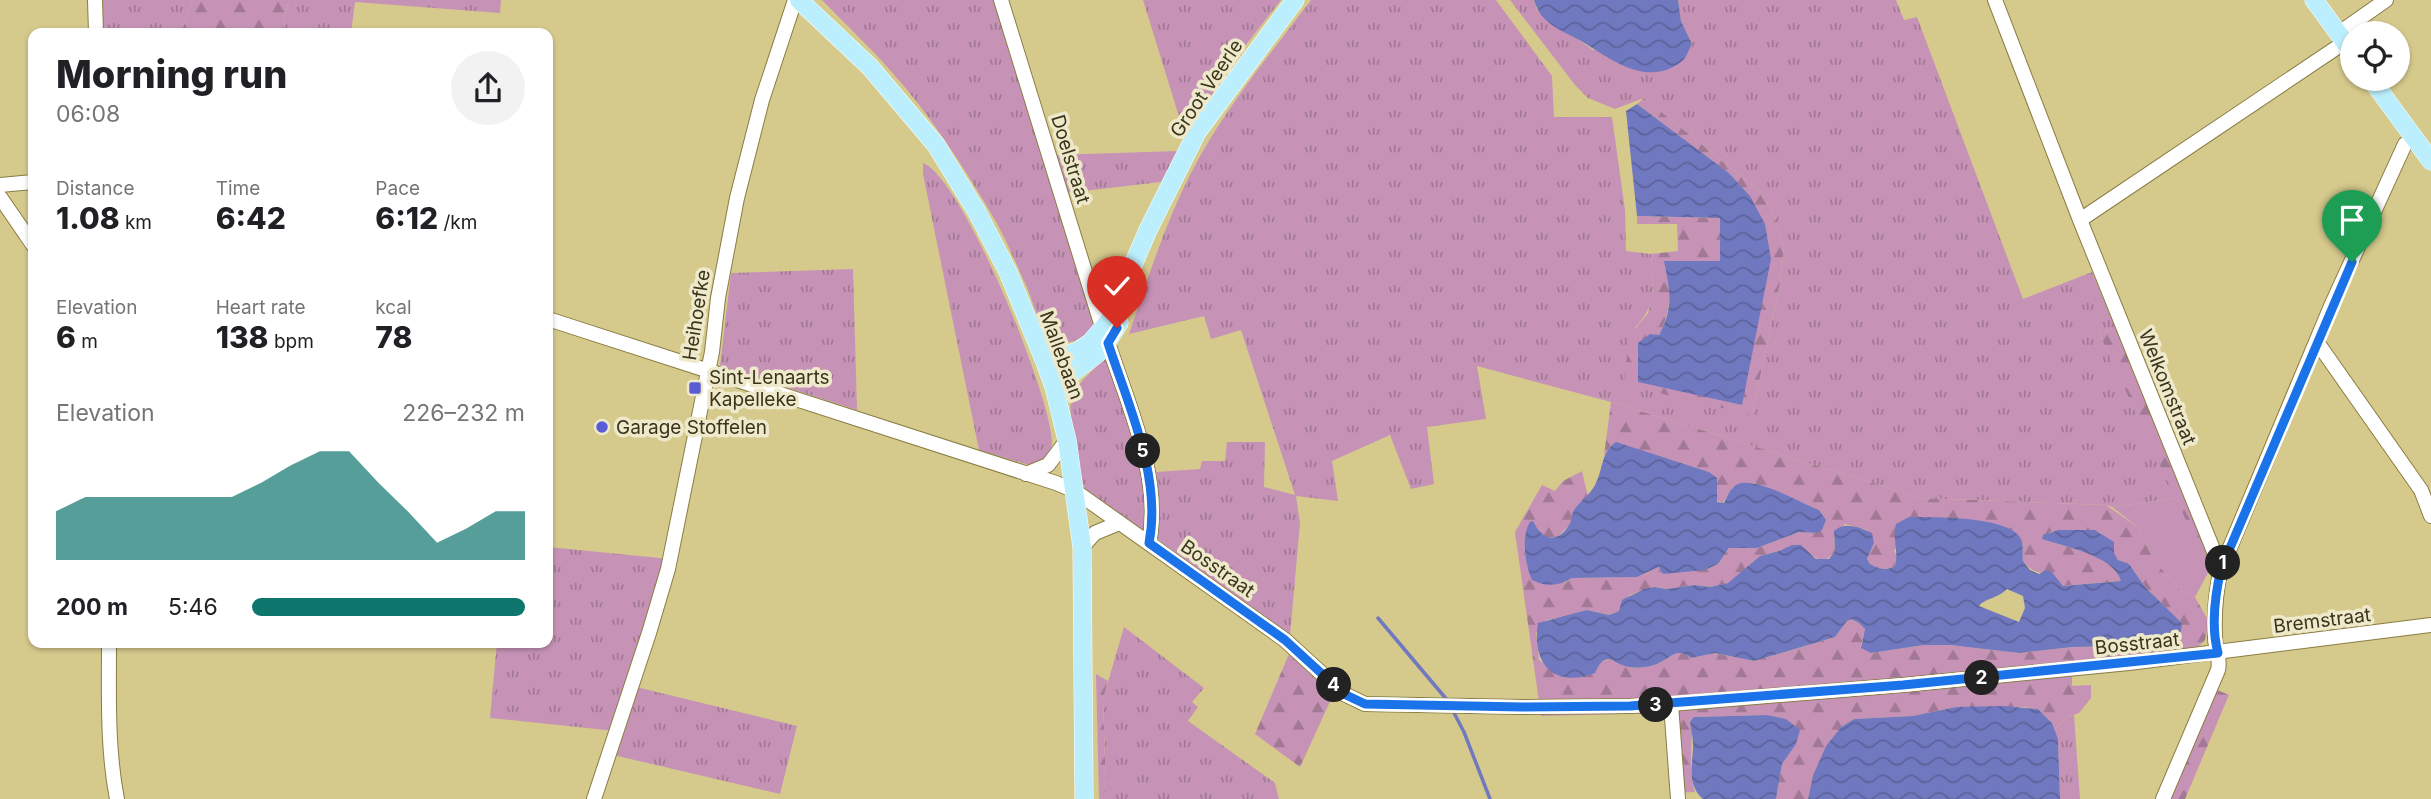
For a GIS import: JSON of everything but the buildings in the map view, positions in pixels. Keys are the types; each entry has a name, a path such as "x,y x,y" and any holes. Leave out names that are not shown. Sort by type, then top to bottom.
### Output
{"main road":[{"name":"Mallebaan","path":"797,0 870,67 936,145 977,212 1008,272 1054,387 1067,440 1082,547 1084,799"},
{"name":"Groot Veerle","path":"1054,387 1082,367 1106,336 1110,321 1161,205 1197,132 1295,0"},
{"path":"2314,0 2340,35"},
{"path":"2380,91 2431,161"},
{"name":"Groot Veerle","path":"1045,362 1077,351 1106,336"}],"street":[{"path":"95,0 96,28"},
{"name":"Heihoefke","path":"594,799 667,569 708,370 725,256 737,198 762,100 797,0"},
{"name":"Doelstraat","path":"1002,0 1150,474 1153,520 1149,543"},
{"name":"Welkomstraat","path":"1995,0 2080,220 2221,569"},
{"path":"2366,21 2386,0"},
{"path":"2080,220 2340,45"},
{"path":"2163,799 2218,670 2220,662 2215,626 2221,569 2405,144 2414,139"},
{"path":"0,185 28,182"},
{"path":"0,197 28,238"},
{"name":"Bosstraat","path":"553,321 1075,491 1285,640 1344,694 1365,704 1522,707 1671,704 1916,684 2218,653"},
{"path":"2317,342 2421,490 2431,516"},
{"path":"1026,474 1048,465 1067,440"},
{"path":"1082,547 1095,533 1119,523"},
{"name":"Bremstraat","path":"2218,653 2431,625"},
{"path":"109,648 111,750 117,799"},
{"path":"1671,704 1678,799"}],"green space":[{"path":"102,0 193,0 183,28 103,28"},
{"path":"193,0 289,0 281,28 183,28"},
{"path":"289,0 501,0 500,13 355,2 352,28 281,28"},
{"path":"822,0 995,0 1095,320 1094,327 1085,335 1075,341 1064,342 1048,332 1040,320 996,222 944,139 889,69"},
{"path":"1143,0 1281,0 1234,60 1185,136"},
{"path":"1311,0 1496,0 1552,76 1554,117 1612,117 1625,210 1626,251 1651,254 1651,302 1635,328 1752,415 1780,283 1784,247 1773,212 1756,188 1644,98 1615,109 1588,98 1510,0 1534,0 1537,10 1593,50 1692,44 1681,21 1678,0 1896,0 1904,20 1917,17 2023,299 2092,272 2115,327 2099,333 2176,498 2112,507 1921,498 1611,402 1477,366 1486,419 1427,427 1434,484 1411,489 1390,435 1332,461 1338,501 1296,496 1300,523 1290,636 1161,545 1158,538 1156,472 1200,469 1202,461 1225,461 1227,442 1265,442 1264,487 1295,495 1241,330 1211,339 1204,316 1129,334 1156,254 1190,175 1216,129"},
{"path":"1644,98 1756,188 1773,212 1784,247 1780,283 1752,415 1625,385 1628,338 1648,313 1653,289 1651,254 1678,251 1677,224 1637,224 1637,216 1720,218 1720,261 1665,261 1669,290 1667,316 1659,335 1638,343 1639,382 1742,405 1750,196 1729,173 1637,104"},
{"path":"1177,151 1161,182 1066,193 1055,155"},
{"path":"923,163 940,177 960,206 1002,291 1021,337 1048,417 1052,442 1049,452 1039,465 1029,465 979,450 923,174"},
{"path":"853,269 857,410 720,366 731,273"},
{"path":"2115,327 2213,568 2209,571 2099,333"},
{"path":"1107,357 1143,472 1147,514 1144,534 1091,496 1082,480 1070,410 1072,400 1082,381"},
{"path":"1611,402 1921,498 2106,505 2138,527 2154,560 2182,592 2195,597 2209,622 2205,640 2196,649 2072,664 2072,686 2091,685 2091,698 2079,713 2067,717 2054,730 2052,723 2038,709 2023,707 1956,707 1913,716 1854,719 1841,727 1826,746 1813,775 1808,799 1776,799 1782,764 1786,757 1786,719 1766,715 1694,717 1691,766 1695,792 1672,793 1664,713 1541,716 1515,532 1542,485 1555,491 1563,481 1582,471 1588,497 1574,510 1570,525 1557,537 1544,537 1530,522 1565,583 1572,578 1631,577 1659,567 1705,570 1718,564 1729,548 1757,548 1799,532 1817,533 1819,510 1754,483 1733,487 1723,503 1717,501 1709,472 1616,443 1611,445 1604,456","holes":["1926,517 1977,521 2015,532 2022,541 2023,561 2026,565 2043,573 2052,572 2063,586 2121,581 2116,572 2099,558 2042,539 2050,532 2058,530 2100,532 2118,560 2135,572 2146,588 2182,623 2159,645 2074,647 2019,653 1950,645 1924,645 1871,653 1861,646 1865,629 1851,619 1835,637 1754,661 1714,653 1691,658 1679,653 1661,662 1635,668 1611,659 1600,662 1587,676 1562,676 1539,660 1536,633 1546,620 1587,610 1609,615 1619,611 1630,595 1645,589 1695,585 1710,587 1729,583 1760,556 1801,545 1818,559 1826,559 1835,551 1834,535 1845,524 1867,530 1874,543 1867,559 1870,564 1882,569 1895,566 1897,557 1894,550"]},
{"path":"2176,498 2209,571 2195,597 2182,592 2154,560 2138,527 2112,507"},
{"path":"553,547 670,559 632,686 797,726 780,794 609,754 616,731 490,718 496,648 553,648"},
{"path":"1124,627 1204,688 1192,702 1198,707 1188,721 1275,783 1279,799 1099,799 1106,791 1103,699"},
{"path":"1289,654 1333,695 1300,767 1255,734"},
{"path":"1096,674 1108,681 1103,699 1106,791 1099,799"},
{"path":"2215,689 2229,695 2185,799 2168,799"},
{"path":"2074,715 2080,799 2060,799 2058,739 2054,730 2067,717"}],"water":[{"path":"1534,0 1678,0 1681,21 1692,44 1683,61 1668,69 1642,72 1617,62 1553,26 1542,15"},
{"path":"1637,104 1729,173 1750,196 1765,224 1771,259 1742,405 1638,382 1638,343 1650,334 1659,335 1669,307 1664,261 1720,261 1720,218 1637,216 1626,111"},
{"path":"1616,442 1709,472 1717,478 1717,502 1724,503 1736,485 1754,484 1819,510 1826,520 1822,530 1817,533 1799,532 1757,548 1729,548 1718,564 1705,570 1663,574 1659,567 1637,577 1572,578 1552,585 1532,580 1525,550 1530,522 1533,521 1540,532 1550,537 1564,531 1574,510 1598,480 1605,456"},
{"path":"1909,517 1970,519 2003,526 2014,531 2021,539 2023,561 2030,570 2039,574 2046,570 2052,572 2063,586 2121,581 2116,572 2099,558 2042,539 2043,535 2058,530 2095,530 2114,542 2114,553 2118,560 2129,564 2146,588 2182,623 2181,631 2168,643 2159,645 2073,647 2019,653 1950,645 1924,645 1871,653 1861,648 1865,629 1851,619 1835,637 1754,661 1715,653 1691,658 1679,653 1655,665 1635,668 1608,659 1601,663 1595,673 1568,678 1557,675 1542,661 1538,650 1538,623 1587,610 1609,615 1619,611 1622,600 1644,589 1695,585 1710,587 1728,583 1760,556 1792,545 1801,545 1816,559 1829,559 1835,551 1834,531 1842,526 1857,527 1872,533 1874,543 1867,559 1876,567 1892,568 1896,561 1896,524","holes":["2007,589 2023,596 2025,608 2019,622 1979,606"]},
{"path":"2004,706 2038,709 2052,723 2058,739 2060,799 1808,799 1813,775 1826,746 1841,727 1854,719 1913,716 1956,707"},
{"path":"1767,715 1786,719 1800,730 1796,744 1782,764 1776,799 1703,799 1692,781 1693,742 1690,722 1694,717"}],"waterway":[{"path":"1378,618 1448,701"},
{"path":"1453,711 1490,799"}],"place":[{"name":"Sint-Lenaarts Kapelleke","path":"695,388"},
{"name":"Garage Stoffelen","path":"602,427"}],"route":[{"path":"1117,328 1108,343 1150,474 1153,520 1149,543 1285,640 1344,694 1365,704 1522,707 1671,704 1903,685 2218,653 2215,640 2217,587 2221,569 2352,262"}]}
